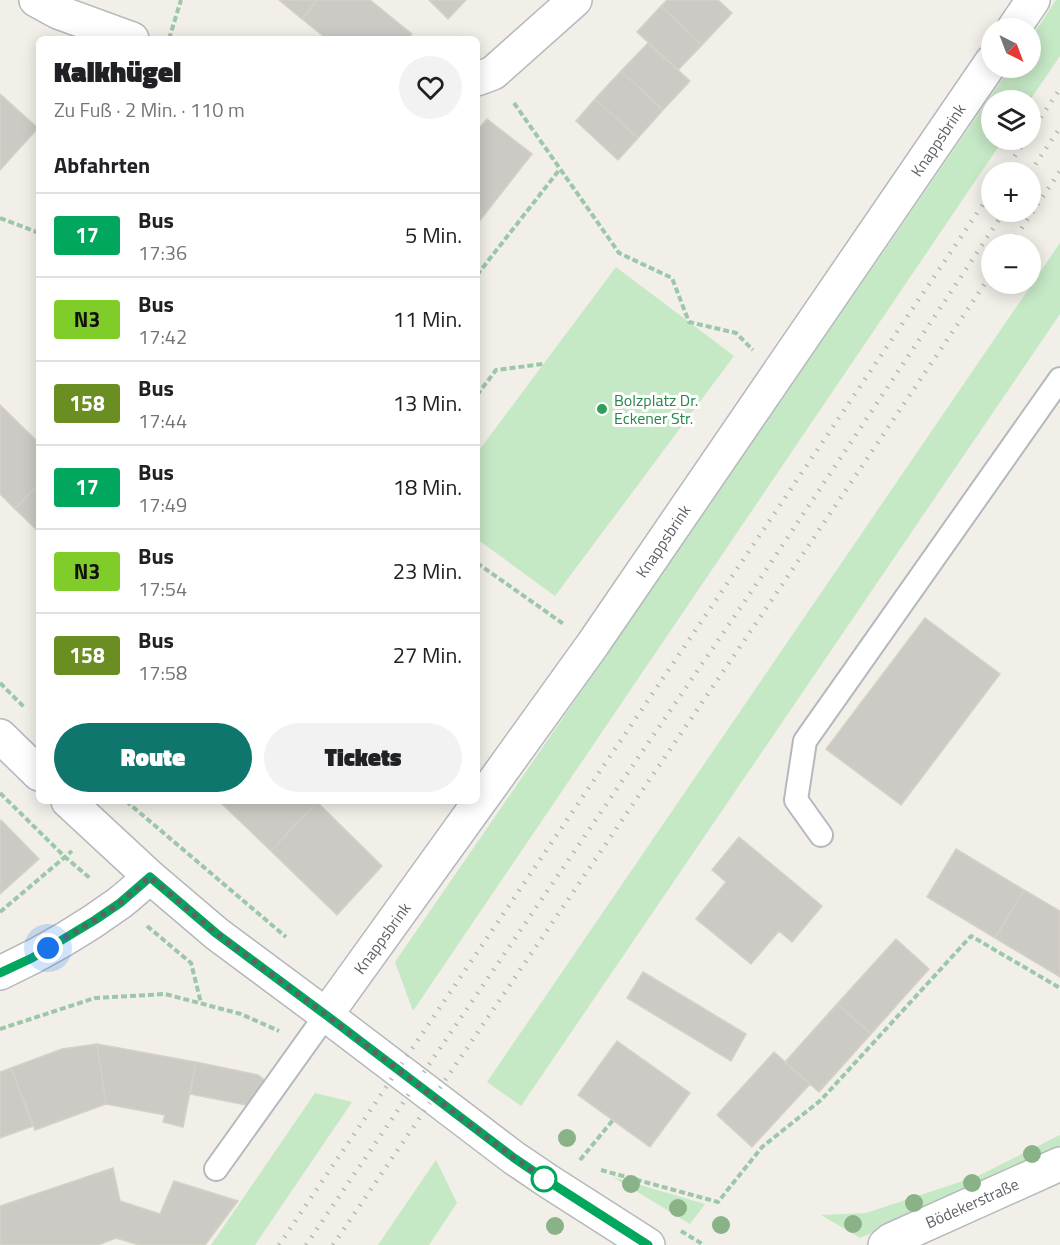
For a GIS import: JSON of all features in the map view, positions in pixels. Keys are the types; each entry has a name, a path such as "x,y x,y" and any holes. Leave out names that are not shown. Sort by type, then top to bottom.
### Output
{"street":[{"path":"36,0 58,12 124,36"},
{"path":"485,76 575,0"},
{"path":"1021,18 1033,0"},
{"name":"Knappsbrink","path":"480,801 593,644 981,77"},
{"path":"0,736 36,771"},
{"path":"71,804 150,877 217,934 514,1158 648,1245"},
{"name":"Knappsbrink","path":"326,1015 478,804"},
{"path":"0,973 32,958 95,920 120,903 150,877"},
{"name":"Bödekerstraße","path":"885,1245 891,1240 1060,1164"}],"lane":[{"path":"821,835 796,800 805,741 1060,379"},
{"path":"216,1169 326,1015"}],"path":[{"path":"171,36 181,0"},
{"path":"485,76 560,169 619,252 672,278 689,322 736,333 777,374"},
{"path":"480,271 560,169"},
{"path":"0,218 36,232"},
{"path":"480,391 496,370 543,364"},
{"path":"480,565 593,644"},
{"path":"0,683 31,714"},
{"path":"130,804 293,944"},
{"path":"0,912 98,828"},
{"path":"599,1169 718,1202 762,1147 821,1100 971,936 1060,988"},
{"path":"0,1029 95,998 165,994 241,1014 306,1043"},
{"path":"588,1166 577,1163 613,1120"}],"green space":[{"path":"1056,0 1060,0 1060,56 1037,90 995,90 1003,78 1041,78 1041,23"},
{"path":"981,110 981,150 996,150 988,162 981,162 981,172 413,1011 395,962"},
{"path":"1060,243 1060,314 521,1106 487,1082 1025,294 1041,294 1041,271"},
{"name":"Bolzplatz Dr. Eckener Str.","path":"616,267 734,356 555,596 480,541 480,449"},
{"path":"315,1093 352,1102 255,1245 211,1245"},
{"path":"1060,1135 1060,1147 860,1238 821,1215 866,1213 978,1176"},
{"path":"436,1160 457,1203 429,1245 378,1245"},
{"path":"613,1177 705,1204 690,1224"}],"building":[{"path":"279,0 317,0 302,19"},
{"path":"317,0 370,0 412,34 410,36 323,36 302,19"},
{"path":"429,0 466,0 448,19"},
{"path":"667,0 718,0 732,13 702,45 661,6"},
{"path":"661,6 702,45 678,70 637,32"},
{"path":"648,43 690,81 663,110 621,71"},
{"path":"621,71 663,110 638,138 595,99"},
{"path":"0,94 36,126 36,130 0,170"},
{"path":"595,99 638,138 618,160 576,121"},
{"path":"487,119 532,154 480,220 480,127"},
{"path":"0,405 36,440 36,487 15,509 0,494"},
{"path":"36,487 36,529 15,509"},
{"path":"925,618 1000,674 901,805 826,749"},
{"path":"222,804 315,804 271,851"},
{"path":"315,804 319,804 382,866 337,915 271,851"},
{"path":"0,821 39,859 0,894"},
{"path":"739,837 822,906 792,942 779,931 751,964 696,919 726,882 712,870"},
{"path":"956,849 1024,890 995,938 927,897"},
{"path":"1024,890 1060,911 1060,977 995,938"},
{"path":"896,939 929,969 871,1034 837,1004"},
{"path":"643,972 746,1034 731,1061 627,998"},
{"path":"837,1004 871,1034 819,1092 785,1062"},
{"path":"617,1041 690,1093 650,1147 578,1095"},
{"path":"97,1044 106,1104 35,1130 11,1068 62,1049"},
{"path":"97,1044 196,1062 183,1127 163,1122 165,1115 106,1104"},
{"path":"774,1052 810,1084 752,1147 717,1115"},
{"path":"196,1062 258,1075 266,1081 251,1106 190,1094"},
{"path":"11,1068 33,1126 0,1138 0,1072"},
{"path":"113,1168 120,1201 160,1214 174,1181 238,1201 205,1245 139,1245 116,1238 98,1245 0,1245 0,1206"}],"railway":[{"path":"1041,117 1060,89"},
{"path":"1037,162 1060,128"},
{"path":"1011,162 1019,150"},
{"path":"1018,234 1060,171"},
{"path":"279,1245 981,207"},
{"path":"306,1245 764,573 997,222"},
{"path":"333,1245 981,289"}],"bus line":[{"name":"17","path":"0,973 32,958 95,920 120,903 150,877 217,934 514,1158 648,1245"}],"place":[{"name":"Bolzplatz Dr. Eckener Str.","path":"602,409"}],"route":[{"path":"48,948 120,903 150,877 217,934 514,1158 548,1181 544,1179"}]}
